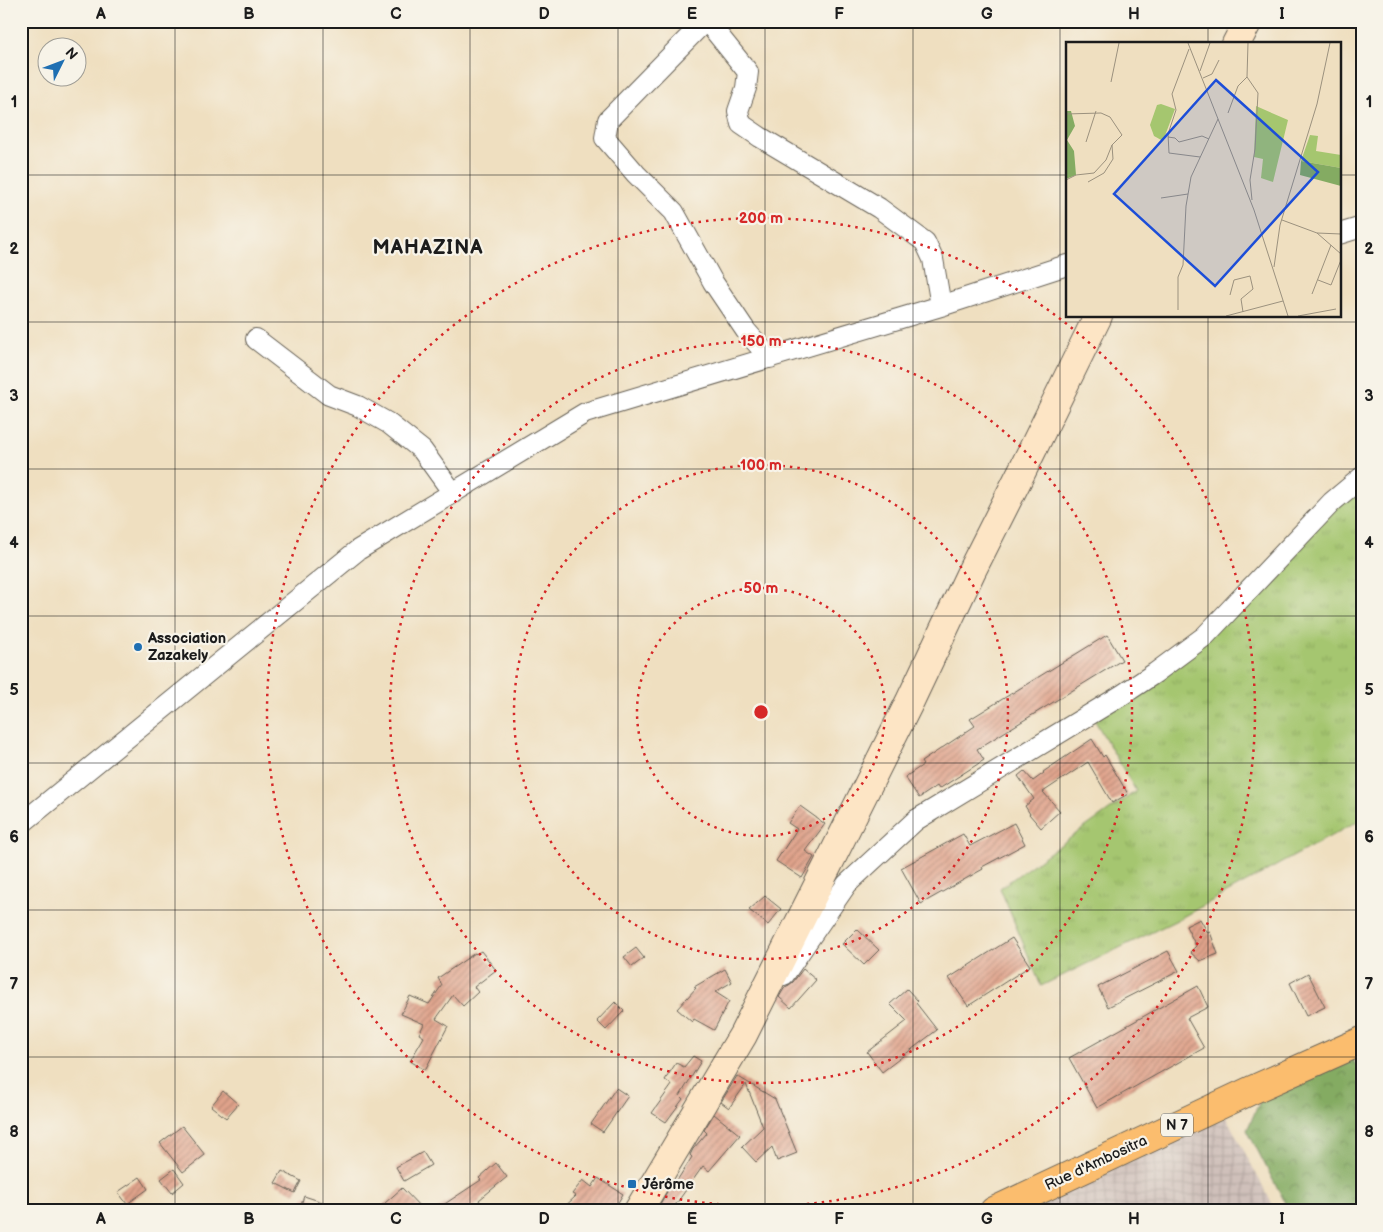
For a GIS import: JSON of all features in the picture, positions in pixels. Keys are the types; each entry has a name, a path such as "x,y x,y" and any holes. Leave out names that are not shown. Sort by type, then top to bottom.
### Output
{"main road":[{"path":"1237,42 1248,21"},
{"path":"638,1211 743,1035 910,701 971,572 1097,318"},
{"name":"Rue d'Ambositra","path":"994,1211 1252,1090 1362,1041"}],"street":[{"path":"770,358 746,331 713,282 674,212 636,174 605,138 608,120 706,21 748,72 746,88 738,110 741,124 879,208 925,242 933,259 941,306"},
{"path":"1340,234 1362,227"},
{"path":"21,824 358,550 585,413 941,306 1066,265"},
{"path":"256,339 330,395 358,406 388,423 422,450 453,493"},
{"path":"743,1035 847,884 916,820 1122,695 1204,636 1332,502 1362,477"}],"shaded area":[{"path":"1226,1117 1276,1211 1020,1211"}],"green space":[{"path":"1362,477 1362,819 1175,921 1041,986 1000,888 1136,791 1091,714 1155,673"},
{"path":"1350,1056 1362,1073 1362,1211 1289,1211 1247,1130 1260,1101"}],"building":[{"path":"1107,635 1122,660 977,749 984,760 939,789 937,786 919,798 905,777 923,765 921,762 975,726 970,719"},
{"path":"1092,739 1103,757 1105,755 1128,794 1112,803 1088,762 1043,792 1060,811 1041,828 1025,806 1034,799 1018,776 1024,771 1033,781 1043,772"},
{"path":"800,806 825,824 805,851 814,857 802,878 776,861 797,829 788,823"},
{"path":"1014,823 1025,844 982,867 983,869 921,904 901,868 963,834 970,846"},
{"path":"765,896 781,909 768,925 749,910"},
{"path":"1200,919 1208,933 1210,932 1218,954 1200,961 1190,952 1196,946 1186,926"},
{"path":"857,929 879,950 864,965 842,944"},
{"path":"1012,938 1030,966 968,1006 949,978"},
{"path":"636,948 644,958 632,967 624,957"},
{"path":"481,951 496,970 474,987 478,992 463,1006 453,995 436,1019 448,1026 425,1070 410,1061 424,1037 419,1034 424,1024 401,1014 410,996 429,1004 442,985 438,978"},
{"path":"1168,951 1179,971 1108,1007 1098,987"},
{"path":"725,969 732,982 715,992 729,1001 714,1030 694,1019 692,1022 677,1009 696,988 694,987"},
{"path":"803,969 816,980 791,1008 779,997 785,987 793,982"},
{"path":"1308,973 1325,1007 1306,1016 1290,983"},
{"path":"1198,986 1208,1007 1187,1018 1204,1048 1097,1108 1069,1058"},
{"path":"907,989 918,1001 916,1003 937,1030 882,1072 867,1052 907,1021 890,1004"},
{"path":"615,1002 624,1011 606,1030 597,1021"},
{"path":"693,1056 701,1061 680,1096 683,1099 666,1122 652,1113 672,1085 665,1080 676,1063 684,1067"},
{"path":"737,1076 775,1099 797,1153 777,1161 772,1147 756,1162 742,1147 763,1127 746,1084 729,1108 721,1102"},
{"path":"616,1088 628,1096 603,1132 591,1124"},
{"path":"223,1091 238,1104 226,1118 211,1106"},
{"path":"714,1114 740,1135 709,1171 703,1166 671,1211 656,1211 668,1190 671,1190 692,1157 690,1155 693,1149 707,1133 704,1130"},
{"path":"182,1126 205,1155 183,1172 160,1143"},
{"path":"423,1152 431,1165 404,1181 396,1167"},
{"path":"496,1163 507,1177 479,1200 480,1202 467,1211 434,1211 481,1180 479,1178"},
{"path":"174,1169 184,1183 172,1193 161,1179"},
{"path":"282,1171 301,1181 295,1193 275,1183"},
{"path":"140,1177 148,1189 127,1204 118,1192"},
{"path":"598,1178 623,1194 613,1211 560,1211 576,1196 572,1194 583,1180 592,1187"},
{"path":"402,1188 424,1211 376,1211"},
{"path":"304,1196 341,1208 340,1211 299,1211"}],"place":[{"name":"Association Zazakely","path":"138,647"},
{"name":"Jérôme","path":"632,1184"}],"district":[{"name":"MAHAZINA","path":"428,248"}]}
